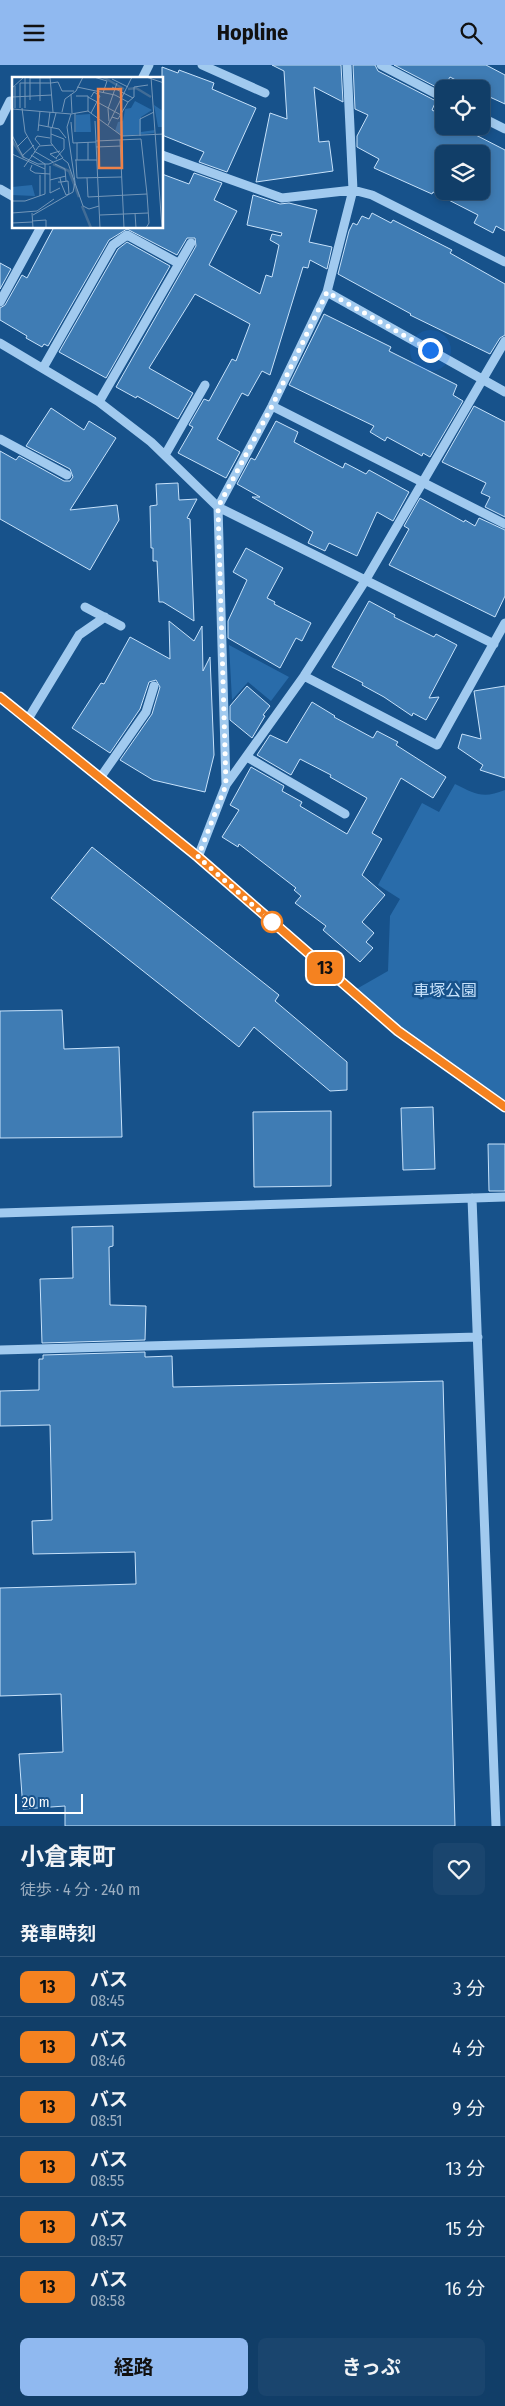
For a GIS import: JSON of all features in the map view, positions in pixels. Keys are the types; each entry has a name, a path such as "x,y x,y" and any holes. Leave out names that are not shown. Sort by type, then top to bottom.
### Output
{"street":[{"path":"143,77 149,65"},
{"path":"202,65 265,93"},
{"path":"226,785 218,507 272,406 327,292 353,190 347,65"},
{"path":"380,65 435,93"},
{"path":"0,121 10,101 12,102"},
{"path":"490,122 505,129"},
{"path":"164,156 282,198 353,190 372,195 505,262"},
{"path":"0,189 12,196"},
{"path":"0,301 41,229"},
{"path":"43,368 113,245 127,235 178,263"},
{"path":"99,402 191,243"},
{"path":"327,292 505,392"},
{"path":"198,857 226,785 304,676 365,581 421,482 505,341"},
{"path":"0,343 99,402 165,455 218,507 494,644"},
{"path":"165,455 205,385"},
{"path":"272,406 505,524"},
{"path":"0,439 67,475"},
{"path":"85,607 121,626"},
{"path":"28,719 79,635 105,617"},
{"path":"304,676 437,745 505,623"},
{"path":"100,778 146,712 154,686"},
{"path":"0,697 198,857 398,1031 505,1107"},
{"path":"247,757 345,814"},
{"path":"472,1197 496,1826"},
{"path":"0,1213 505,1197"},
{"path":"0,1350 478,1337"}],"green space":[{"path":"229,645 289,677 271,701 248,682 232,700"},
{"name":"車塚公園","path":"455,784 485,795 505,790 505,1107 353,991 388,971 390,916 400,899 378,885 422,803 439,812"}],"building":[{"path":"272,65 341,65 343,102 314,87 319,142 329,141 333,171 256,182 270,113 287,119 284,71"},
{"path":"353,65 375,65 378,71 435,100 432,110 435,112 435,135 476,135 505,150 505,231 496,226 493,233 474,223 478,215 449,200 490,200 490,145 435,145 435,193 433,192 432,194 374,168 379,159 357,147 357,136 368,115 355,109"},
{"path":"394,65 486,65 505,75 505,104 490,97 490,80 456,80 450,77 448,80 435,80 435,86"},
{"path":"162,67 178,73 179,70 214,83 212,89 256,108 227,172 199,162 204,152 164,136 164,77 162,77"},
{"path":"194,173 222,183 214,200 237,211 209,265 260,294 266,275 272,277 279,245 270,240 272,234 281,236 282,233 247,225 253,195 280,204 289,203 317,210 309,242 332,247 327,269 310,260 308,268 303,267 270,375 262,371 248,396 242,393 217,439 240,452 226,478 178,453 193,427 189,425 204,399 209,401 232,359 236,361 250,324 195,294 149,368 193,393 178,419 137,396 136,398 116,387 196,246 195,238 187,238 177,255 127,229 164,229 164,175 189,184"},
{"path":"372,213 391,223 393,220 452,250 450,253 505,284 505,335 500,338 490,354 410,315 338,274 349,231 353,223 357,225 362,216 369,219"},
{"path":"53,229 127,229 109,240 48,346 44,344 42,347 0,320 0,308 5,305 22,275 27,278"},
{"path":"127,242 170,266 106,378 59,352 118,249"},
{"path":"0,263 11,269 0,289"},
{"path":"324,314 391,347 389,351 457,385 453,395 463,401 430,457 423,453 422,456 387,437 385,441 370,432 374,426 289,385"},
{"path":"474,406 505,422 505,517 485,507 490,497 481,493 486,483 442,462"},
{"path":"51,408 84,430 89,421 116,438 70,510 117,505 119,520 90,570 0,519 0,451 16,460 19,456 64,481 70,481 73,477 70,469 26,446"},
{"path":"276,421 298,432 294,442 343,468 345,463 366,474 369,470 409,492 393,521 377,512 357,556 329,543 325,551 308,543 313,532 252,497 260,497 237,484 251,458 255,460"},
{"path":"178,483 179,500 197,499 187,518 190,519 194,621 163,602 159,602 157,561 153,561 153,548 151,548 150,506 157,505 156,484"},
{"path":"420,498 464,522 465,520 475,526 479,518 505,530 505,596 495,617 389,565 409,529 404,526"},
{"path":"246,548 283,568 267,598 275,602 274,604 311,623 302,641 296,638 280,668 228,638 228,621 247,580 233,572"},
{"path":"369,601 395,615 394,617 434,637 436,634 457,645 429,698 439,697 426,720 413,713 412,716 362,685 363,683 332,667"},
{"path":"169,621 194,641 202,626 203,671 210,657 214,755 205,792 153,780 120,760 152,714 160,687 156,680 149,682 140,709 110,753 72,728 101,683 104,684 130,637 170,659"},
{"path":"247,686 270,706 263,715 265,716 252,738 230,720 230,706"},
{"path":"505,686 505,778 480,770 483,765 458,748 462,734 481,739 474,691"},
{"path":"312,702 334,717 373,738 377,731 398,742 396,745 446,777 433,798 401,778 372,833 382,839 362,875 385,895 362,922 374,933 366,942 373,948 360,962 323,930 326,926 295,903 301,896 294,890 296,888 239,844 238,847 222,837 239,810 230,805 251,767 284,786 282,791 302,802 300,806 347,834 367,798 330,777 331,775 300,759 291,775 257,755 270,735 287,743"},
{"path":"92,847 279,995 275,1001 347,1062 347,1090 330,1091 254,1027 239,1047 51,898"},
{"path":"62,1010 64,1049 119,1047 122,1137 0,1138 0,1011"},
{"path":"433,1107 435,1169 403,1170 401,1108"},
{"path":"331,1111 331,1186 254,1187 253,1112"},
{"path":"488,1144 505,1144 505,1191 489,1191"},
{"path":"113,1226 113,1246 109,1247 110,1305 146,1306 145,1340 42,1343 40,1279 73,1278 72,1227"},
{"path":"145,1352 145,1357 172,1356 173,1387 443,1381 455,1826 65,1826 65,1806 23,1809 19,1754 63,1752 61,1694 0,1696 0,1588 136,1584 135,1552 33,1554 32,1521 52,1520 50,1425 0,1426 0,1391 39,1390 39,1359 43,1359 43,1355"}],"bus line":[{"name":"13","path":"0,697 198,857 398,1031 505,1107"}],"route":[{"path":"272,922 198,857 226,785 218,507 272,406 327,292 430,350"}]}
